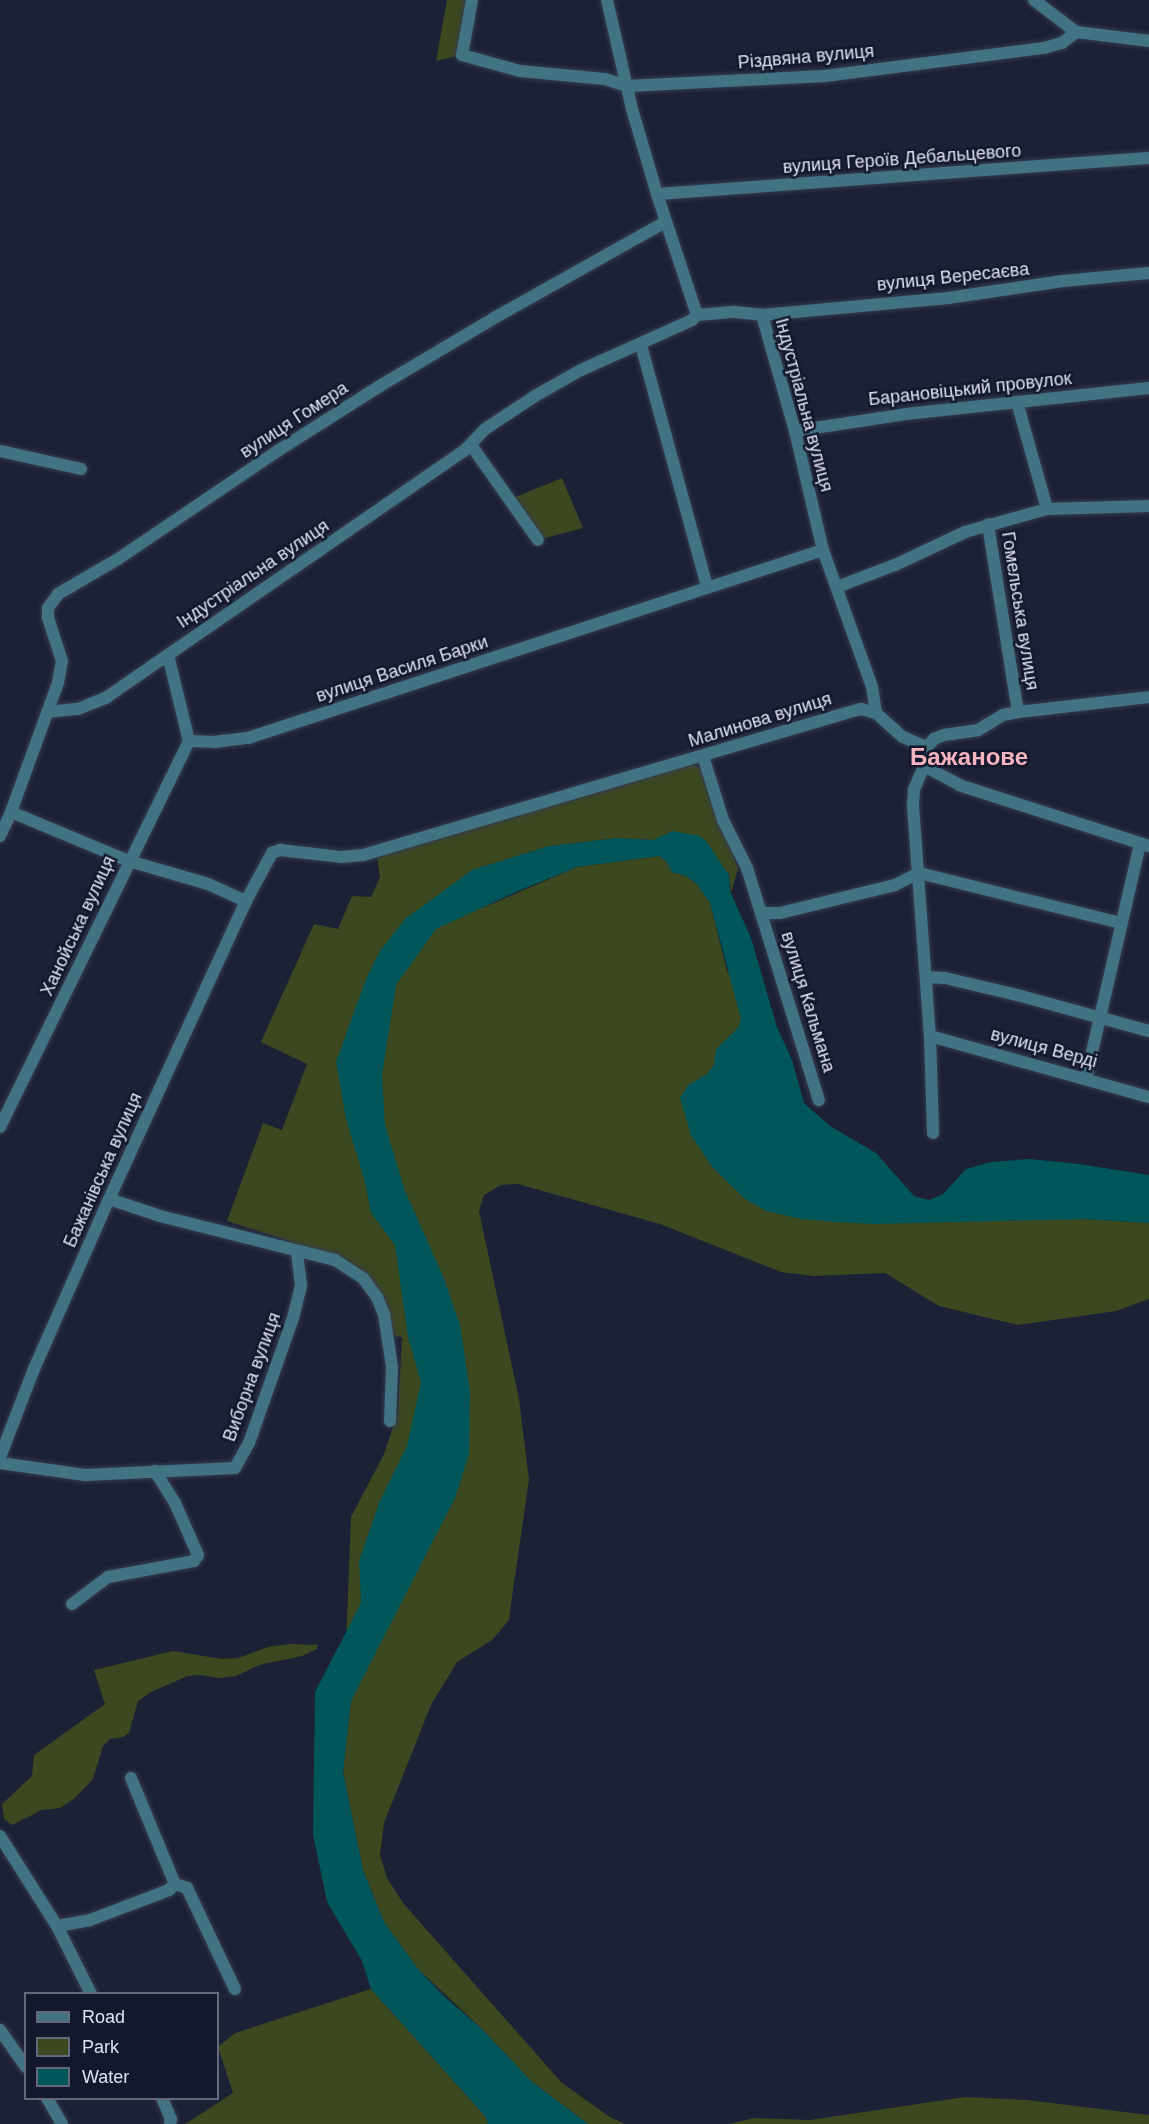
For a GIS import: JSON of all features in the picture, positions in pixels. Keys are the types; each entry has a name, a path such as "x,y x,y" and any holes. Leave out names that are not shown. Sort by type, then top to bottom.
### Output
{"street":[{"name":"Різдвяна вулиця","path":"472,0 462,55 520,71 604,79 627,86 825,76 1044,48 1062,42 1076,32"},
{"path":"607,0 627,86 657,194 696,315"},
{"path":"1034,0 1076,32 1149,41"},
{"name":"вулиця Героїв Дебальцевого","path":"657,194 1149,158"},
{"name":"вулиця Гомера","path":"0,836 58,683 62,661 48,618 48,608 58,594 118,559 270,456 383,384 494,318 665,222"},
{"name":"вулиця Вересаєва","path":"762,315 948,298 1063,281 1149,273"},
{"name":"Індустріальна вулиця","path":"46,712 78,709 95,703 471,445 485,429 535,396 581,370 692,321 696,315 735,312 762,315 795,431 823,550 872,687 876,713"},
{"path":"641,345 707,587"},
{"name":"Барановіцький провулок","path":"795,431 845,421 1149,388"},
{"path":"1017,402 1047,508"},
{"path":"471,445 538,540"},
{"path":"0,451 81,469"},
{"path":"837,587 895,566 988,524 1047,508 1149,506"},
{"name":"Гомельська вулиця","path":"927,747 934,739 944,735 978,730 1003,715 1018,712 988,524"},
{"name":"вулиця Василя Барки","path":"189,741 214,742 248,738 823,550"},
{"path":"168,655 189,741"},
{"path":"1018,712 1149,697"},
{"name":"Малинова вулиця","path":"246,901 272,853 280,850 340,857 363,855 846,713 861,710 876,713"},
{"path":"876,713 903,737 927,747 924,766 914,790 913,806 930,1036 933,1133"},
{"name":"Ханойська вулиця","path":"0,1127 189,741"},
{"name":"вулиця Кальмана","path":"704,756 723,820 747,868 819,1100"},
{"path":"924,766 959,785 1144,845 1121,923 1086,1078"},
{"path":"11,812 129,861 208,884 246,901"},
{"path":"919,873 1121,923"},
{"name":"вулиця Кальмана","path":"762,913 780,913 895,885 919,873"},
{"name":"Бажанівська вулиця","path":"0,1457 33,1369 246,901"},
{"path":"926,977 945,978 1149,1031"},
{"name":"вулиця Верді","path":"930,1036 1149,1097"},
{"path":"109,1199 160,1216 335,1260 348,1266 363,1278 377,1297 384,1314 392,1367 390,1421"},
{"name":"Виборна вулиця","path":"0,1463 85,1475 231,1469 240,1463 293,1318 301,1285 297,1252"},
{"path":"72,1604 108,1577 194,1561 198,1555 175,1503 155,1471"},
{"path":"131,1778 175,1884"},
{"path":"0,1836 57,1926 91,1992"},
{"path":"57,1926 90,1920 169,1890 175,1884"},
{"path":"175,1884 187,1887 236,1989"},
{"path":"0,2030 24,2064"},
{"path":"48,2100 62,2124"},
{"path":"163,2100 171,2119 170,2124"}],"green space":[{"path":"447,0 472,0 462,55 436,61"},
{"path":"562,478 583,528 538,540 508,500"},
{"path":"693,764 703,769 738,869 731,893 729,875 706,841 673,831 653,840 617,838 549,846 472,870 443,893 482,908 577,867 659,856 666,861 672,872 686,876 696,883 710,903 727,971 734,984 750,1063 915,1222 1085,1219 1149,1223 1149,1299 1116,1311 1018,1325 939,1306 885,1273 814,1276 781,1272 660,1224 518,1184 501,1185 484,1195 479,1211 519,1399 529,1480 509,1620 492,1640 457,1662 431,1705 384,1823 380,1855 387,1878 403,1903 562,2083 610,2117 625,2124 588,2124 531,2081 482,2029 418,1969 384,1922 363,1870 343,1772 351,1701 357,1689 345,1669 351,1517 384,1454 398,1412 402,1337 391,1336 376,1285 327,1253 227,1221 263,1123 282,1130 307,1064 261,1042 314,924 338,929 352,896 371,897 380,877 376,851","holes":["365,1182 405,1191 426,1239 371,1213"]},
{"path":"290,1644 318,1645 317,1649 302,1656 259,1665 236,1676 218,1678 201,1675 188,1676 151,1692 138,1701 129,1733 123,1737 110,1739 103,1746 93,1779 75,1798 60,1808 42,1810 12,1825 4,1819 2,1804 32,1776 34,1755 105,1704 94,1670 173,1651 222,1659 238,1658 268,1647"},
{"path":"371,1989 486,2117 488,2124 185,2124 233,2093 219,2046 235,2033"},
{"path":"965,2097 1027,2100 1149,2115 1149,2124 729,2124 754,2118 810,2120"}],"water":[{"path":"673,831 699,836 706,841 729,875 730,891 751,938 777,1027 792,1060 804,1103 830,1126 876,1153 914,1196 929,1200 943,1194 966,1169 991,1162 1030,1159 1079,1164 1149,1175 1149,1223 1085,1219 873,1224 836,1222 801,1219 766,1211 745,1199 712,1167 691,1135 680,1098 688,1085 707,1074 714,1065 716,1049 738,1028 741,1019 710,903 696,883 686,876 672,872 666,861 659,856 577,867 436,929 396,985 382,1076 385,1125 405,1191 443,1276 460,1325 470,1391 469,1454 455,1498 351,1701 343,1772 363,1870 384,1922 418,1969 445,1997 482,2029 531,2081 588,2124 488,2124 486,2117 371,1989 362,1961 327,1902 313,1834 315,1692 361,1603 359,1561 379,1503 407,1446 421,1382 408,1337 395,1245 371,1213 365,1182 346,1119 336,1062 366,979 380,951 405,919 472,870 549,846 617,838 653,840"}],"district":[{"name":"Бажанове","path":"969,757"}]}
